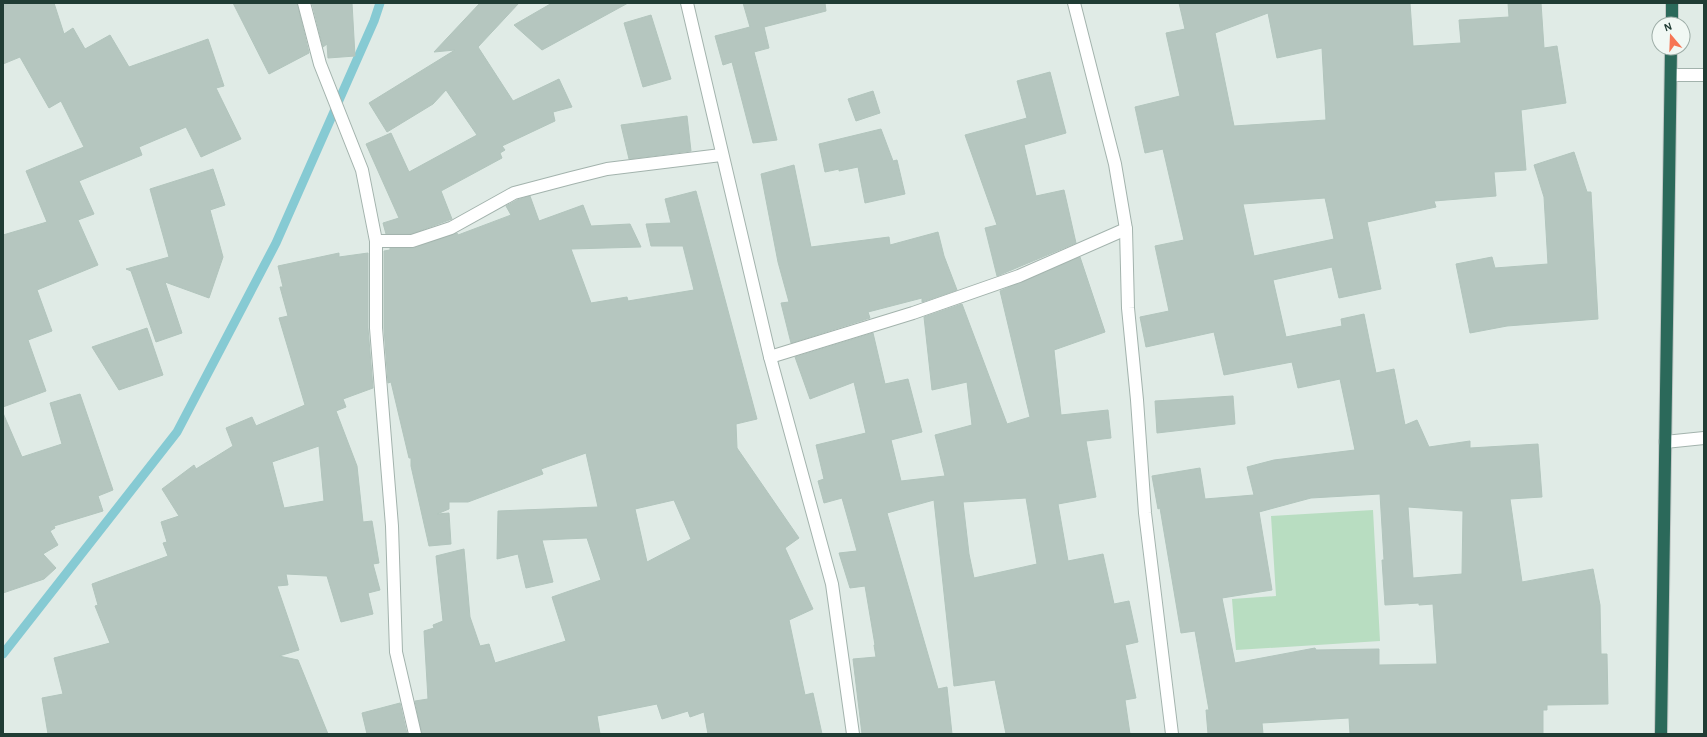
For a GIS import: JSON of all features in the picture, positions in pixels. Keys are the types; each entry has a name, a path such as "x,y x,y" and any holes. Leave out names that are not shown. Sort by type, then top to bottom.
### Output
{"highway":[{"path":"1672,3 1672,16"},
{"path":"1661,734 1671,56"}],"street":[{"path":"304,3 315,49 362,170 376,241 376,328 392,526 396,652 415,734"},
{"path":"687,3 770,357 832,584 853,734"},
{"path":"1074,3 1115,164 1126,230 1128,308 1137,400 1145,513 1172,734"},
{"path":"1671,75 1704,74"},
{"path":"376,241 412,241 450,228 514,193 607,169 722,155"},
{"path":"770,357 913,312 1019,276 1126,230"},
{"path":"1665,442 1704,438"}],"green space":[{"path":"1373,510 1380,641 1236,650 1232,599 1276,596 1271,516"}],"building":[{"path":"3,3 54,3 64,34 73,28 85,49 110,35 129,67 208,39 224,86 216,88 241,139 201,157 186,127 139,147 142,155 79,181 94,214 78,220 98,265 37,290 52,331 28,340 46,391 3,407 3,235 47,222 26,171 84,147 61,101 49,108 20,57 3,64"},
{"path":"233,3 297,3 309,53 269,74"},
{"path":"312,3 352,3 355,56 328,58 327,44 323,47"},
{"path":"480,3 519,3 478,47 513,101 559,79 572,107 553,112 555,121 502,146 505,150 500,153 502,158 441,191 452,219 411,234 386,234 383,223 399,218 366,144 391,133 409,172 477,135 446,90 433,104 387,132 369,103 455,50 434,52"},
{"path":"552,3 628,3 542,50 514,25"},
{"path":"743,3 825,3 826,11 764,27 769,48 754,52 777,140 753,143 732,62 723,65 715,36 750,27"},
{"path":"1179,3 1410,3 1413,46 1461,43 1459,20 1509,17 1508,3 1541,3 1544,48 1557,46 1566,103 1521,110 1526,170 1494,172 1496,196 1434,201 1436,207 1367,222 1381,289 1339,298 1332,267 1273,280 1286,337 1342,326 1341,319 1364,314 1376,373 1394,369 1405,425 1417,420 1429,447 1470,441 1470,448 1538,444 1542,497 1510,499 1522,582 1593,569 1600,605 1601,654 1607,654 1608,704 1547,705 1547,710 1543,710 1543,734 1350,734 1349,718 1262,723 1263,734 1208,734 1206,710 1209,710 1195,631 1181,633 1160,508 1158,509 1152,476 1200,468 1205,499 1254,495 1247,467 1274,460 1355,450 1340,379 1298,388 1292,362 1224,375 1214,332 1146,347 1140,317 1169,311 1155,246 1184,240 1163,149 1145,153 1135,107 1180,96 1166,33 1185,29","holes":["1268,13 1277,58 1322,48 1326,120 1234,126 1215,33","1325,198 1334,239 1254,256 1243,204","1380,494 1385,605 1419,603 1419,605 1433,604 1437,664 1379,665 1379,649 1316,650 1315,648 1235,663 1222,598 1272,590 1259,512 1311,498","1408,507 1463,511 1462,574 1413,578"]},
{"path":"651,15 671,79 643,87 624,23"},
{"path":"1050,72 1066,133 1024,145 1036,196 1064,190 1076,243 997,276 985,228 997,225 965,135 1027,118 1017,81"},
{"path":"873,91 880,113 856,121 848,99"},
{"path":"687,116 691,151 629,159 621,125"},
{"path":"881,129 893,161 897,160 905,194 865,203 858,167 825,172 819,144"},
{"path":"1574,152 1587,192 1591,192 1598,319 1507,326 1470,333 1456,264 1492,257 1495,268 1548,264 1544,197 1534,165"},
{"path":"794,165 811,247 889,237 890,245 938,232 944,256 957,290 922,302 922,298 868,312 870,318 791,343 781,303 789,302 778,262 761,174"},
{"path":"213,169 225,205 210,210 223,257 209,298 165,282 182,333 156,342 131,271 126,269 169,257 150,189"},
{"path":"696,191 757,419 736,424 737,448 799,538 785,548 813,609 789,620 805,695 813,693 822,734 708,734 704,712 690,717 688,711 662,719 657,704 597,716 600,734 422,734 415,701 428,699 424,631 434,628 433,625 443,621 436,556 464,549 470,617 480,646 489,644 495,663 566,641 552,597 601,580 587,538 542,540 553,582 526,588 518,554 497,559 498,511 598,507 586,453 541,469 543,474 468,502 449,502 449,509 437,514 449,513 451,544 429,546 411,466 411,458 409,458 391,382 388,383 384,328 384,251 390,250 390,248 414,248 457,233 458,235 511,215 506,206 517,200 530,196 539,221 583,205 591,226 630,224 641,247 571,249 591,303 627,297 628,301 694,290 683,246 651,246 646,224 671,223 665,199","holes":["674,500 691,539 647,562 635,509"]},
{"path":"339,253 339,257 368,253 368,328 373,388 343,399 346,407 336,411 357,466 363,522 372,521 379,563 373,564 380,590 368,593 373,614 341,622 327,576 286,574 288,585 277,586 299,650 279,656 298,660 328,734 48,734 42,698 63,694 54,658 110,643 95,606 98,605 92,584 168,556 163,543 167,542 161,522 179,516 162,489 194,465 196,469 233,446 226,428 252,417 256,426 305,405 279,318 288,316 280,287 283,287 278,266","holes":["319,446 324,501 284,508 272,462"]},
{"path":"1080,257 1105,332 1054,350 1061,415 1108,410 1111,438 1086,441 1096,497 1058,504 1068,561 1103,554 1114,604 1129,601 1138,642 1125,645 1136,698 1125,700 1130,734 1006,734 995,680 954,686 934,500 887,513 938,689 947,687 952,734 862,734 853,659 876,657 875,645 865,586 850,588 839,553 857,551 842,498 824,503 818,481 824,479 816,445 866,433 854,382 810,399 795,357 873,333 885,384 908,379 922,432 891,440 901,481 945,476 935,435 972,425 967,382 932,390 924,317 962,304 1007,424 1030,417 1000,291","holes":["1026,498 1037,564 974,578 969,554 963,502"]},
{"path":"147,328 163,375 119,390 92,347"},
{"path":"80,394 113,490 98,496 103,511 54,526 55,528 50,531 58,545 43,554 56,568 44,579 3,593 3,413 22,457 62,444 50,403"},
{"path":"1233,396 1235,424 1157,433 1155,401"},
{"path":"400,703 407,734 367,734 362,713"}],"waterway":[{"path":"3,654 177,432 276,243 374,21 380,3"}]}
